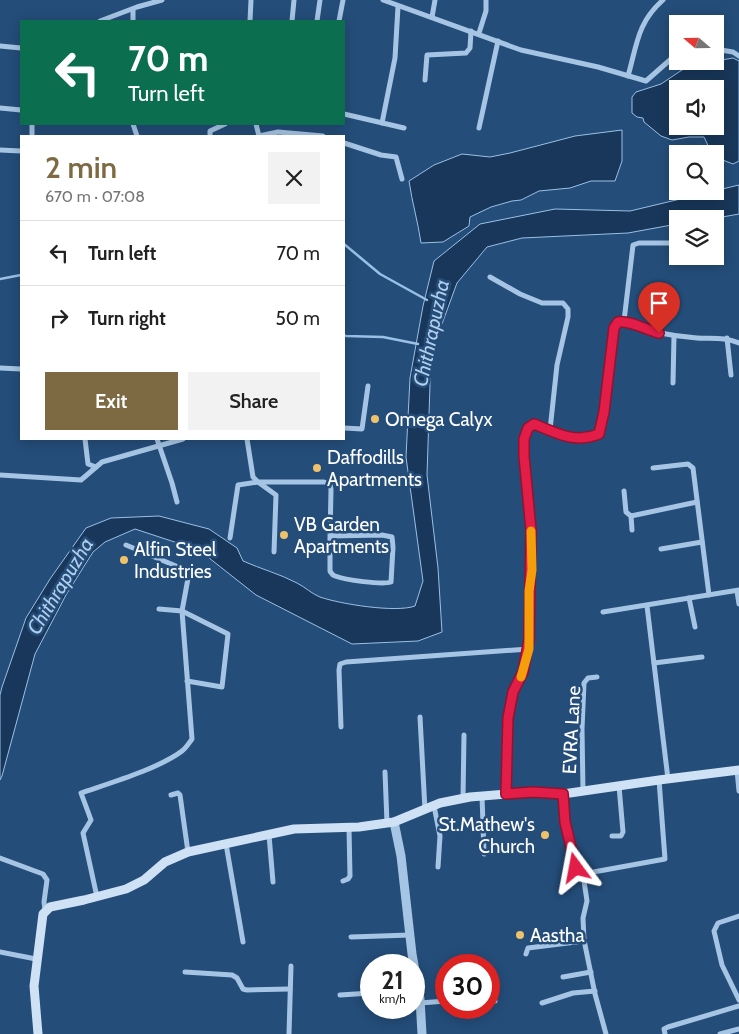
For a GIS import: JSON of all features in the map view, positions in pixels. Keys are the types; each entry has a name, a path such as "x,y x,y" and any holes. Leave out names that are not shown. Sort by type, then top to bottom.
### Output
{"main road":[{"path":"38,1034 34,986 42,914 45,910 50,906 97,897 136,884 144,880 165,862 188,852 294,829 349,828 390,822 463,798 533,792 563,794 738,770"}],"street":[{"path":"133,20 137,0"},
{"path":"103,20 162,0"},
{"path":"250,20 251,0"},
{"path":"292,20 294,0"},
{"path":"317,20 320,0"},
{"path":"339,20 344,0"},
{"path":"382,0 479,33 521,50 598,67 646,81 669,61"},
{"path":"432,17 435,0"},
{"path":"479,33 486,11 486,0"},
{"path":"628,76 641,27 651,10 663,0"},
{"path":"382,123 395,58 398,7"},
{"path":"425,80 427,55 466,53 472,42 471,31"},
{"path":"479,128 498,41"},
{"path":"0,46 20,48"},
{"path":"724,50 733,52 739,56"},
{"path":"0,108 20,110"},
{"path":"345,114 404,128"},
{"path":"210,135 210,131 223,125"},
{"path":"264,135 278,132 312,135"},
{"path":"345,143 381,156 396,157 402,179"},
{"path":"0,150 20,150"},
{"path":"624,321 632,245 639,243 669,243"},
{"path":"490,277 520,294 542,303 563,303 568,309 568,317 556,365 550,430"},
{"path":"506,794 508,718 513,692 523,672 529,649 529,591 532,570 531,530 524,456 524,439 528,428 534,424 560,436 573,438 599,434 604,412 614,328 618,322 624,321 645,330 674,336 727,338 739,342"},
{"path":"673,383 674,336"},
{"path":"727,338 731,375"},
{"path":"0,368 20,369"},
{"path":"345,428 362,429 368,386"},
{"path":"85,440 88,464 96,467"},
{"path":"0,475 81,480 102,462 158,442 175,440"},
{"path":"247,440 254,479 276,495 274,552"},
{"path":"158,442 177,502"},
{"path":"653,468 688,464 693,468 709,595"},
{"path":"230,538 238,485 287,481 328,483 331,490 330,536 330,571 333,575 341,578 383,584 391,582 392,537 382,535 330,536"},
{"path":"624,491 626,512 631,516 632,530"},
{"path":"631,516 697,502"},
{"path":"661,549 702,542"},
{"path":"97,897 83,833 91,820 81,793 160,763 183,750 192,739 182,611 189,573 126,545"},
{"path":"603,612 738,590 739,604"},
{"path":"689,598 695,627"},
{"path":"582,877 588,873 665,860 663,779 654,663 647,606"},
{"path":"158,609 182,611 228,634 222,687 187,681"},
{"path":"341,727 340,664 346,662 529,649"},
{"path":"654,663 702,657"},
{"name":"EVRA Lane","path":"583,791 582,729 584,682 588,678 597,677"},
{"path":"420,717 424,810"},
{"path":"463,798 464,735"},
{"path":"738,770 739,791"},
{"path":"385,772 390,822 401,856 412,954"},
{"path":"612,836 621,836 624,832 619,786"},
{"path":"171,795 178,793 180,795 188,852"},
{"path":"563,794 565,822 576,868 584,881 587,901 583,918 584,941 606,1034"},
{"path":"482,796 484,854"},
{"path":"434,806 440,836 438,867"},
{"path":"343,881 350,876 349,828"},
{"path":"269,835 274,882"},
{"path":"226,844 243,942"},
{"path":"0,858 42,874 46,880 45,910"},
{"path":"739,916 718,923 714,931 722,965 739,1000"},
{"path":"351,937 410,935"},
{"path":"526,954 528,948 584,941"},
{"path":"0,952 36,959"},
{"path":"288,1034 291,966"},
{"path":"185,972 232,975 237,978 243,989 247,990 290,989"},
{"path":"563,977 590,972"},
{"path":"542,1003 573,993 595,991"},
{"path":"340,995 360,994"},
{"path":"665,1034 664,1029 668,1027 739,1006"},
{"path":"421,1019 422,1034"},
{"path":"720,1034 739,1029"}],"water":[{"path":"733,58 739,61 739,161 733,164 724,160 724,145 708,145 704,137 672,140 661,136 644,122 643,118 637,117 632,113 632,97 636,92 661,84 682,70 724,70 724,60"},
{"path":"622,130 622,161 615,181 591,181 570,188 539,191 521,200 491,207 470,217 469,226 443,242 421,243 409,181 434,165 462,154 490,157 575,136"},
{"name":"Chithrapuzha","path":"739,185 739,214 724,217 724,210 669,210 669,225 628,233 522,238 487,247 457,283 431,354 427,475 438,568 442,632 418,641 352,644 256,595 199,550 135,529 105,542 93,552 66,595 35,654 0,780 0,695 2,687 26,618 50,579 86,528 111,518 159,516 209,529 237,548 243,561 291,580 320,597 368,607 395,609 415,606 423,581 406,457 410,378 423,306 434,261 480,224 555,209 630,211 676,200 724,200 724,189"}],"waterway":[{"name":"Chithrapuzha","path":"345,245 380,274 427,300"},
{"path":"0,279 20,275"},
{"name":"Chithrapuzha","path":"345,336 383,337 418,344"}],"slow traffic":[{"path":"521,677 529,649 529,591 532,570 531,531"}],"place":[{"name":"Omega Calyx","path":"375,419"},
{"name":"Daffodills Apartments","path":"317,468"},
{"name":"VB Garden Apartments","path":"284,535"},
{"name":"Alfin Steel Industries","path":"124,560"},
{"name":"St.Mathew's Church","path":"545,835"},
{"name":"Aastha","path":"520,935"}],"route":[{"path":"576,868 565,822 563,794 533,792 506,794 508,718 513,692 523,672 529,649 529,591 532,570 524,439 528,428 534,424 560,436 573,438 599,434 604,412 614,328 618,322 624,321 645,330 659,333"}]}
